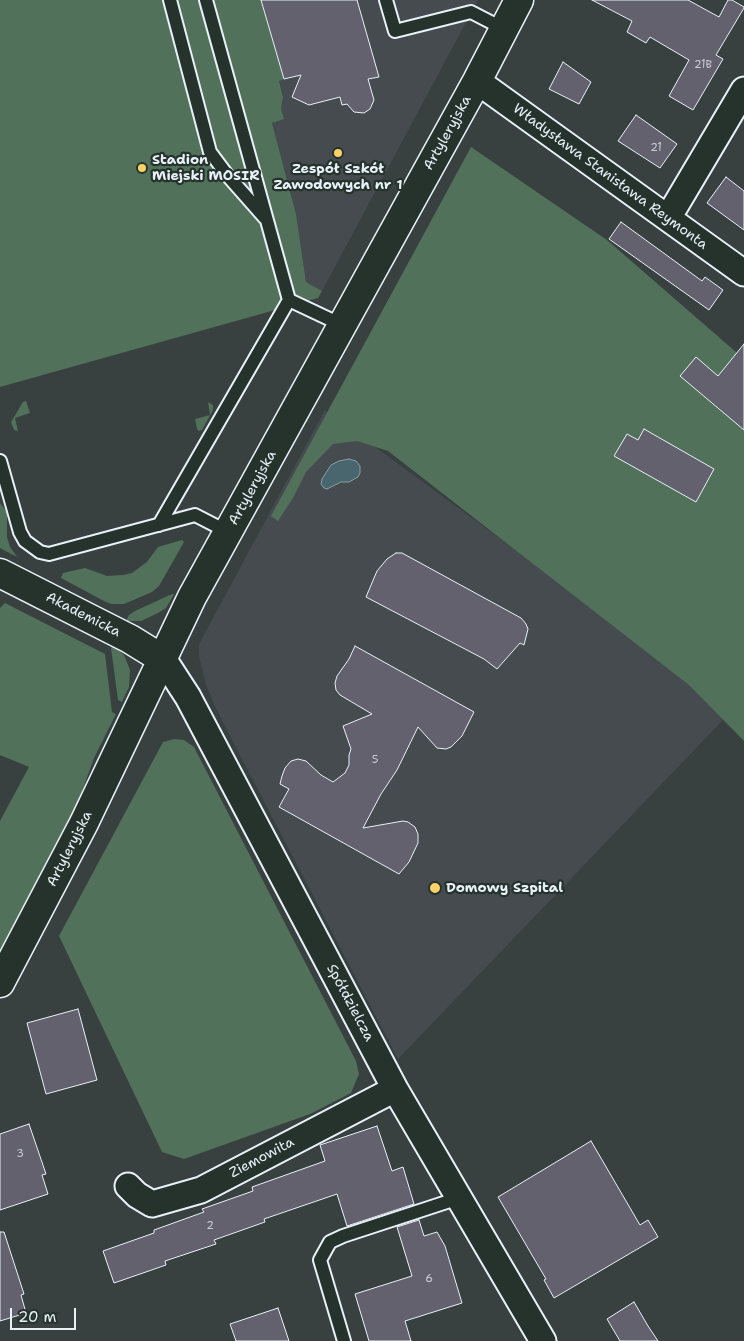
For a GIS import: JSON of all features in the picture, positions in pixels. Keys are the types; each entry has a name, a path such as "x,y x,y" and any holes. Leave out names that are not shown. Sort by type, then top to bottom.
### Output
{"street":[{"name":"Artyleryjska","path":"0,983 84,823 164,660 192,598 477,81 519,0"},
{"name":"Władysława Stanisława Reymonta","path":"477,81 744,273"},
{"path":"668,218 744,90"},
{"name":"Akademicka","path":"1,575 118,633 164,660"},
{"name":"Spółdzielcza","path":"164,660 188,696 395,1089 459,1198 537,1339"},
{"name":"Ziemowita","path":"128,1186 137,1195 152,1204 201,1190 395,1089"}],"lane":[{"path":"170,0 210,152 228,176 268,221"},
{"path":"158,525 289,300 206,0"},
{"path":"386,0 395,31 471,12 504,29"},
{"path":"289,300 342,325"},
{"path":"0,462 20,532 24,541 40,552 49,554 195,516 228,532"},
{"path":"344,1341 320,1260 330,1242 459,1198"}],"shaded area":[{"name":"Zespół Szkół Zawodowych nr 1","path":"261,0 478,0 322,291 306,282 296,214 272,123 281,109 283,97 279,80 283,79"},
{"name":"Domowy Szpital","path":"325,410 683,673 725,718 398,1059 217,711 206,685 199,656 199,644"}],"green space":[{"name":"Stadion Miejski MOSIR","path":"0,0 261,0 284,79 279,81 283,97 281,109 284,119 272,123 296,214 306,282 322,291 318,298 0,387"},
{"path":"471,147 607,240 744,359 744,741 689,685 388,451 357,441 333,444 306,472 293,498 278,521 271,516"},
{"path":"26,401 30,413 15,418 18,431 14,430 11,422 23,402"},
{"path":"208,402 213,405 213,410 202,430 199,431 195,419 210,415"},
{"path":"0,503 7,512 7,537 10,547 17,557 0,548"},
{"path":"182,540 184,542 159,586 152,592 124,604 111,604 61,578 63,573 85,568 107,576 132,573 147,562 158,547"},
{"path":"174,594 166,608 158,613 141,621 126,621 129,615 135,611"},
{"path":"5,603 105,654 112,712 116,714 94,758 68,830 0,957 0,821 29,767 0,755 0,608"},
{"path":"113,645 124,655 130,670 129,687 122,702 118,700 111,648"},
{"path":"174,739 184,740 194,747 356,1061 359,1074 351,1093 310,1114 184,1159 162,1152 59,936 163,742"}],"water":[{"path":"349,459 356,461 360,466 358,477 349,482 341,482 327,489 324,488 321,484 322,479 331,465"}],"building":[{"path":"261,0 357,0 379,77 368,79 374,100 370,109 364,113 354,112 347,104 342,105 340,97 309,105 292,97 301,75 284,79"},
{"path":"592,0 688,0 719,17 728,0 732,0 744,8 716,55 723,59 693,110 669,96 689,60 650,37 646,43 627,32 632,21"},
{"path":"563,62 591,82 579,104 549,89"},
{"path":"636,115 677,144 660,168 618,141"},
{"path":"726,177 744,191 744,230 707,203"},
{"path":"621,222 702,281 705,277 723,290 709,310 609,239"},
{"path":"744,344 744,430 680,376 696,357 718,376"},
{"path":"644,429 714,469 696,502 614,456 627,434 638,440"},
{"path":"396,553 402,553 521,618 528,629 524,645 520,643 497,669 484,659 366,597 377,571 387,559"},
{"path":"355,646 474,712 462,736 451,747 446,749 437,748 418,727 397,770 381,794 363,828 403,821 415,827 418,834 418,843 409,862 399,874 279,807 289,789 280,784 285,768 291,761 298,759 306,761 321,775 333,782 345,773 349,765 351,749 343,726 372,714 340,695 336,690 337,676 349,659"},
{"path":"78,1009 97,1080 46,1094 27,1023"},
{"path":"29,1124 46,1174 42,1175 48,1194 0,1210 0,1134"},
{"path":"377,1126 392,1171 403,1167 414,1204 347,1226 337,1194 264,1219 265,1222 214,1240 216,1244 165,1261 166,1265 114,1283 103,1251 154,1233 154,1230 204,1212 202,1209 253,1191 252,1187 325,1161 320,1145"},
{"path":"591,1141 640,1225 648,1220 658,1237 554,1298 544,1280 546,1279 498,1197"},
{"path":"419,1220 424,1236 437,1232 445,1246 462,1303 405,1321 411,1341 369,1341 355,1294 412,1276 397,1227"},
{"path":"0,1232 4,1232 24,1294 21,1295 26,1313 0,1321"},
{"path":"634,1302 658,1341 620,1341 607,1319"},
{"path":"278,1308 289,1341 236,1341 230,1324"}],"place":[{"name":"Zespół Szkół Zawodowych nr 1","path":"338,153"},
{"name":"Stadion Miejski MOSIR","path":"142,168"},
{"name":"Domowy Szpital","path":"435,888"}]}
